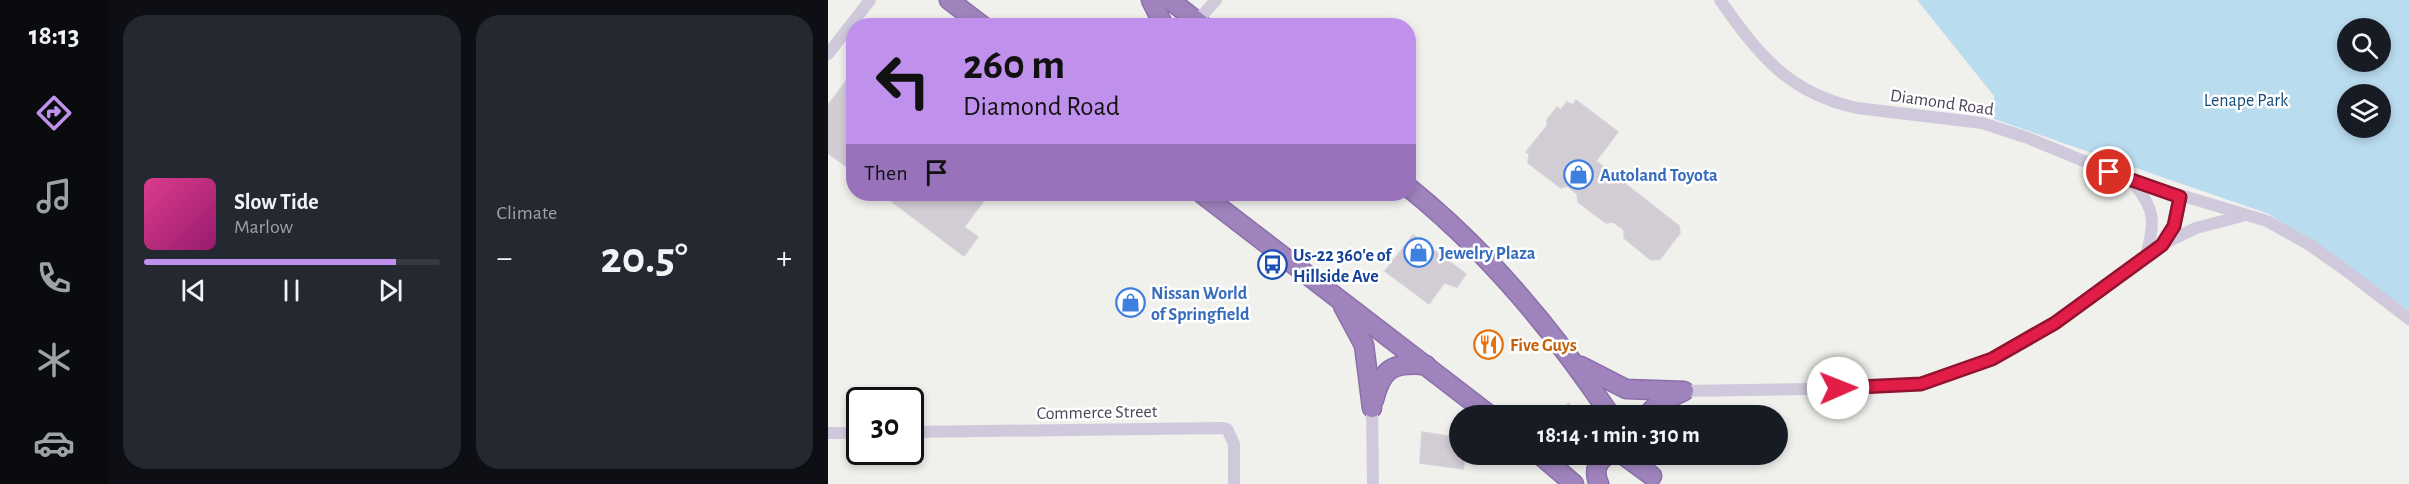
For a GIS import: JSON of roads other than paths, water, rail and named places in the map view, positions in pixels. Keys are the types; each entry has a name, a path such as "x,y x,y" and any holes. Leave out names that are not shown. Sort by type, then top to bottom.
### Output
{"highway":[{"path":"949,0 973,18"},
{"path":"1151,0 1160,18"},
{"path":"1170,0 1193,18"},
{"path":"1416,195 1452,226 1504,277 1546,325 1604,405"},
{"path":"1211,201 1477,405"},
{"path":"1337,297 1364,345 1372,408"},
{"path":"1574,362 1626,389 1684,391"},
{"path":"1372,408 1378,385 1388,370 1406,364 1426,365"},
{"path":"1657,405 1684,391"},
{"path":"1596,392 1597,405"},
{"path":"1552,465 1574,484"},
{"path":"1598,465 1596,475 1599,484"}],"street":[{"path":"856,18 870,0"},
{"path":"1203,18 1216,0"},
{"name":"Diamond Road","path":"1720,0 1765,60 1792,83 1823,99 1857,108 1982,123 2005,129 2130,180 2180,197 2267,221 2308,244 2409,319"},
{"path":"828,54 846,31"},
{"path":"2130,180 2141,192 2152,212 2152,235 2146,255"},
{"path":"2162,245 2174,226 2180,197"},
{"path":"1684,391 1868,388 1921,384 1992,359 2024,341 2055,323 2162,245 2196,228 2245,216"},
{"path":"1372,408 1373,484"},
{"name":"Commerce Street","path":"924,432 1222,428 1230,433 1234,444 1234,484"},
{"path":"828,433 846,433"}],"place":[{"name":"Autoland Toyota","path":"1579,175"},
{"name":"Jewelry Plaza","path":"1418,253"},
{"name":"Us-22 360'e of Hillside Ave","path":"1272,265"},
{"name":"Nissan World of Springfield","path":"1130,303"},
{"name":"Five Guys","path":"1489,345"}],"park label":[{"name":"Lenape Park","path":"2246,100"}]}
